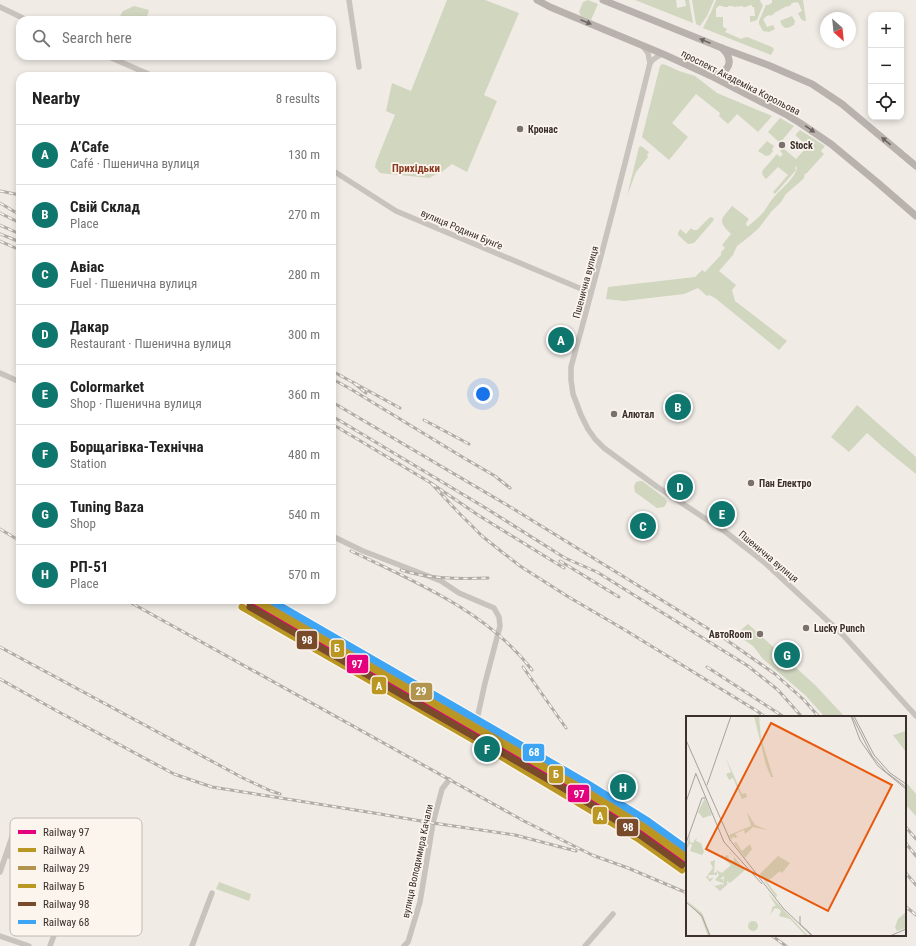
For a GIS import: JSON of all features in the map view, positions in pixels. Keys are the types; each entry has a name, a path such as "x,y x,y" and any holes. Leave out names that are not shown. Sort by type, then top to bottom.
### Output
{"main road":[{"name":"проспект Академіка Корольова","path":"537,0 550,7 641,44 709,75 800,123 835,147 916,216"},
{"path":"546,0 550,7"},
{"name":"проспект Академіка Корольова","path":"608,1 812,84 842,104 916,166"},
{"path":"709,75 720,74 728,68 729,57 722,48"}],"street":[{"path":"349,0 359,67"},
{"path":"0,7 19,16"},
{"path":"641,44 648,53 650,63"},
{"path":"650,63 653,58 663,54"},
{"path":"116,60 144,72"},
{"name":"Пшенична вулиця","path":"650,63 571,367 571,380 581,415 595,439 607,451 727,533 764,562 844,635 916,716"},
{"name":"вулиця Родини Бунґе","path":"336,173 396,211 591,293"},
{"path":"0,373 16,380"},
{"path":"336,538 363,551 440,581 459,593 494,608 500,617 500,626 477,719"},
{"name":"вулиця Володимира Качали","path":"404,946 408,942 420,902 433,823 442,789 449,780"},
{"path":"0,872 10,843"},
{"path":"6,855 10,856"},
{"path":"192,946 212,893"},
{"path":"585,946 613,914"},
{"path":"0,936 29,946"},
{"path":"50,946 54,936"}],"green space":[{"path":"447,0 485,0 519,13 484,95 497,101 467,172 452,164 443,171 429,178 380,173 375,167 376,162 395,115 386,111 392,83 411,91"},
{"path":"588,0 598,4 591,20 581,16 579,12 583,2"},
{"path":"635,0 676,0 677,8 686,6 685,0 689,0 693,23"},
{"path":"692,0 714,0 707,16 700,26 696,24"},
{"path":"716,0 760,0 763,5 757,20 750,22 750,16 755,16 754,7 752,7 752,5 747,7 718,6 716,8 716,17 723,17 723,27 727,29 725,32 741,39 747,37 772,47 774,49 771,55 703,28"},
{"path":"772,0 803,0 806,21 800,17 798,13 802,11 798,2 795,2 770,16 765,17 763,19 767,27 773,25 775,29 769,32 763,31 759,21 766,5 772,3"},
{"path":"134,6 149,10 147,16 120,16 123,11"},
{"path":"792,16 795,21 794,25 787,28 784,27 780,21"},
{"path":"662,64 695,76 717,93 772,116 758,132 737,114 728,124 719,116 720,113 696,94 672,123 688,137 669,160 642,137 660,66"},
{"path":"780,118 794,126 780,143 768,132"},
{"path":"800,130 825,146 821,151 824,154 806,174 805,173 804,178 786,194 759,228 737,246 733,255 719,271 736,285 732,290 735,301 787,341 779,350 715,298 709,295 707,296 698,288 684,294 624,301 606,299 608,287 695,277 702,270 705,272 721,255 721,252 725,248 722,245 731,234 722,223 722,220 732,206 749,219 746,223 747,227 761,215 794,174 796,170 775,194 773,192 788,175 778,167 766,179 762,173 777,154 780,157 783,154 780,151 783,148 796,159 808,146 796,136"},
{"path":"767,141 774,146 770,155 766,156 758,151"},
{"path":"641,146 649,152 647,155 648,157 636,172 627,196 639,147"},
{"path":"711,217 714,219 713,221 694,243 688,244 678,235 680,229 686,234 691,228 693,230 697,230"},
{"path":"857,405 916,457 916,474 867,433 849,452 831,437"},
{"path":"640,481 665,498 667,502 664,507 657,508 635,492 634,486 636,482"},
{"path":"748,624 815,685 844,716 824,716 805,695 763,659 753,646 736,634"},
{"path":"906,782 916,794 916,816 906,805"},
{"path":"219,882 251,894 249,901 216,889"}],"railway":[{"path":"0,191 16,194"},
{"path":"0,203 16,213"},
{"path":"0,213 16,221"},
{"path":"0,225 16,232"},
{"path":"0,234 16,240"},
{"path":"0,241 16,248"},
{"path":"336,373 400,408"},
{"path":"336,381 495,476 510,488"},
{"path":"354,383 366,393"},
{"path":"336,404 512,508 725,639 775,674 804,700 818,716"},
{"path":"336,418 484,507 565,558 597,572 748,666 778,690 801,716"},
{"path":"424,420 469,444"},
{"path":"336,426 431,483 478,515 564,568"},
{"path":"431,483 482,536 520,566 764,716"},
{"path":"0,529 16,539"},
{"path":"351,551 425,587 473,615 494,631 532,670"},
{"path":"560,561 619,597"},
{"path":"401,570 433,577 488,578"},
{"path":"133,604 524,821 592,855 628,868 686,893"},
{"path":"0,647 243,778 280,794"},
{"path":"523,667 566,728"},
{"path":"707,667 782,716"},
{"path":"0,679 174,774 212,787 515,835 576,851"},
{"path":"906,827 916,839"},
{"path":"906,843 916,856"},
{"path":"906,873 916,885"},
{"path":"906,907 916,915"},
{"path":"772,936 786,946"}],"rail line":[{"name":"97","path":"253,604 476,732 641,831 686,862"},
{"name":"Б","path":"261,604 581,789 644,828 686,858"},
{"name":"29","path":"269,604 480,725 645,824 686,852"},
{"name":"68","path":"277,604 585,782 648,821 686,848"},
{"name":"A","path":"242,607 472,739 637,838 682,870"},
{"name":"98","path":"250,607 577,796 640,835 682,865"}],"place":[{"name":"Кронас","path":"520,129"},
{"name":"Stock","path":"782,145"},
{"name":"A’Cafe","path":"561,340"},
{"name":"Свій Склад","path":"678,407"},
{"name":"Алютал","path":"614,414"},
{"name":"Пан Електро","path":"751,483"},
{"name":"Дакар","path":"680,487"},
{"name":"Colormarket","path":"722,514"},
{"name":"Авіас","path":"643,526"},
{"name":"Lucky Punch","path":"806,628"},
{"name":"АвтоRoom","path":"760,634"},
{"name":"Tuning Baza","path":"787,655"},
{"name":"Борщагівка-Технічна","path":"487,749"},
{"name":"РП-51","path":"623,787"}],"district":[{"name":"Прихідьки","path":"416,168"}]}
